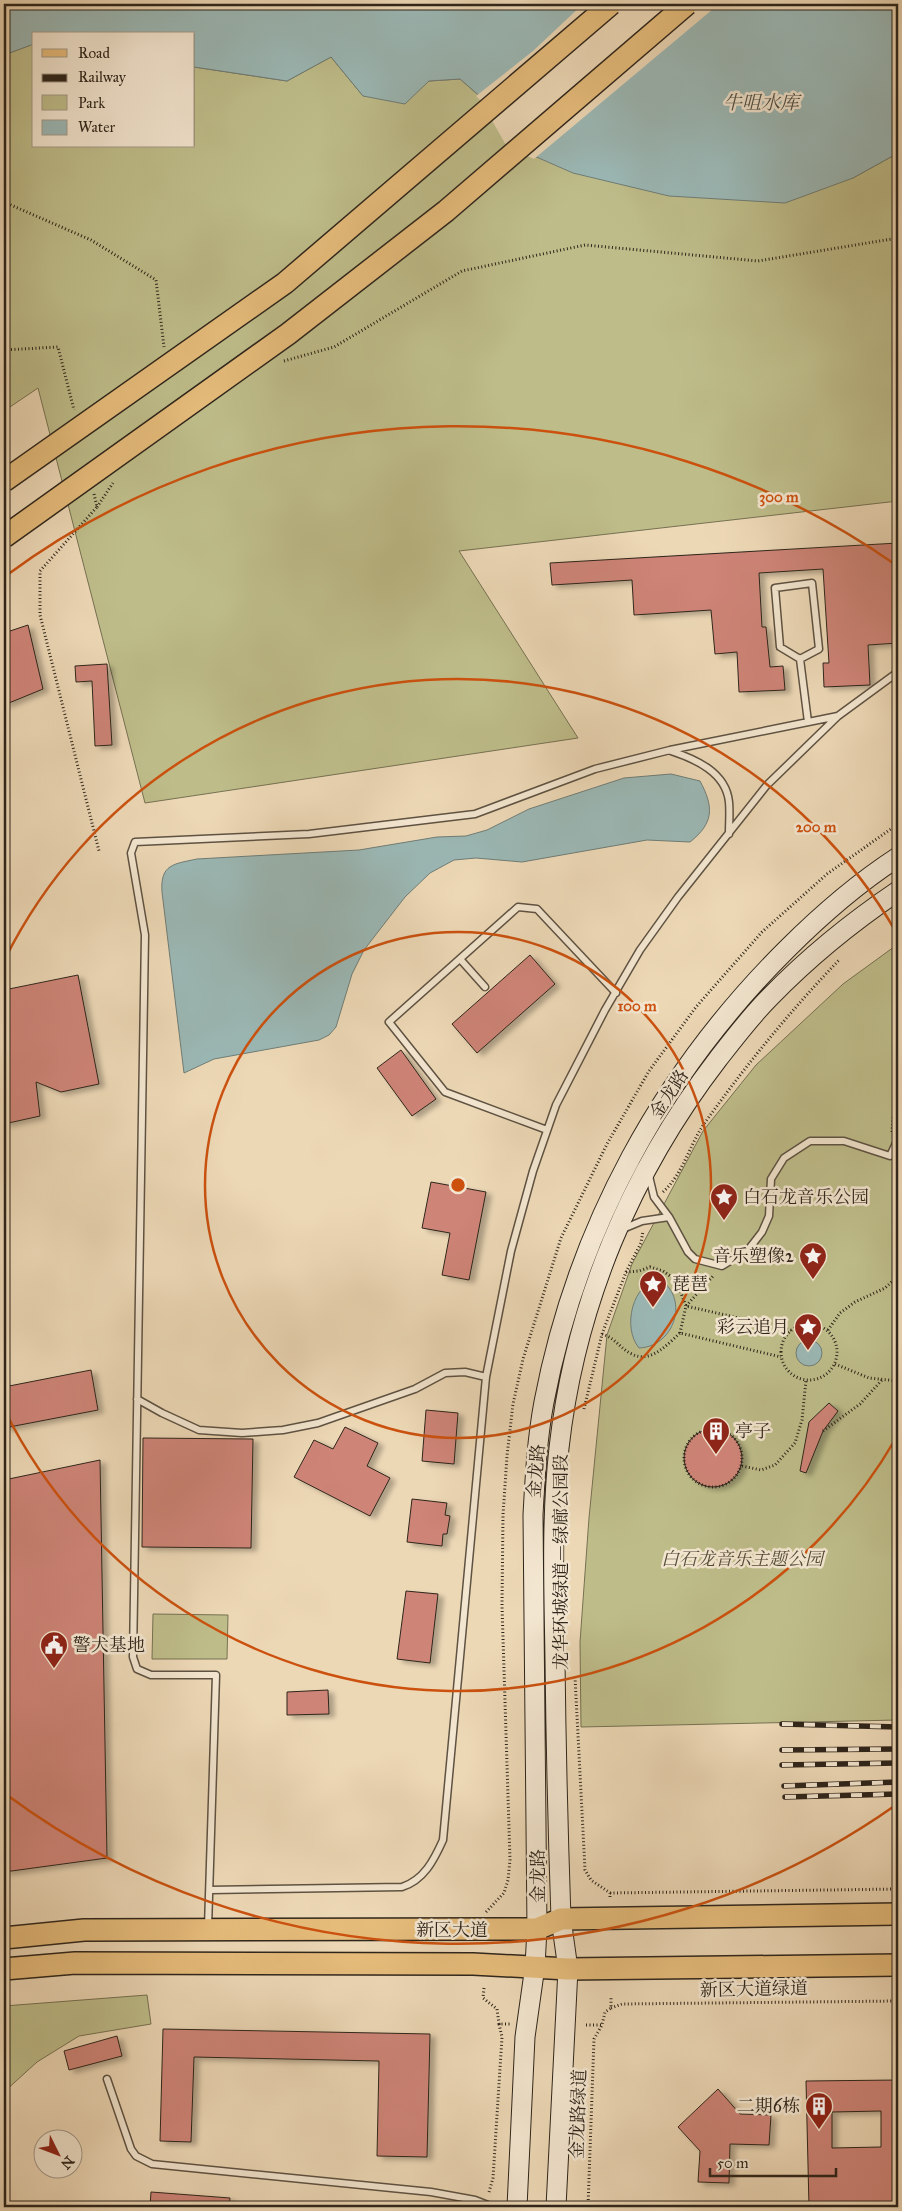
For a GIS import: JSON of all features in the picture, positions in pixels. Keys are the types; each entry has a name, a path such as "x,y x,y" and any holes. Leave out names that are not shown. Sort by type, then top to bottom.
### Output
{"main road":[{"path":"4,481 285,283 611,4"},
{"path":"4,537 288,334 416,235 687,4"},
{"name":"金龙路","path":"517,2207 525,2037 536,1966 537,1929 533,1515 537,1456 544,1402 574,1285 620,1177 672,1085 737,1002 792,944 844,897 898,857"},
{"name":"金龙路","path":"556,2207 568,1969 561,1919 553,1570 555,1489 566,1402 577,1349 590,1304 613,1239 649,1164 670,1127 702,1080 735,1037 769,998 810,958 855,921 898,891"},
{"name":"新区大道","path":"4,1938 84,1930 537,1929 561,1919 898,1914"},
{"name":"新区大道","path":"4,1969 75,1963 536,1966 568,1969 898,1965"}],"lane":[{"path":"800,660 819,649 812,584 775,588 780,647 800,660 808,722"},
{"path":"210,1890 402,1887 412,1884 432,1864 443,1840 486,1377 511,1251 533,1171 556,1105 640,950 728,834 767,785 838,716 898,672"},
{"path":"208,1931 216,1674 152,1674 137,1669 133,1657 145,935 131,853 135,842 309,834 475,814 595,769 670,750 838,716"},
{"path":"670,750 692,758 709,768 723,783 729,800 728,834"},
{"path":"547,1130 445,1092 389,1022 518,907 536,909 616,992"},
{"path":"460,959 485,987"},
{"path":"649,1164 649,1177 654,1197 669,1217 688,1252 695,1259 722,1266 748,1250 762,1232 769,1216 771,1179 784,1158 810,1141 844,1142 890,1156 898,1139"},
{"path":"613,1239 621,1230 630,1225 652,1218 669,1217"},
{"path":"136,1399 199,1430 242,1433 283,1430 318,1423 415,1389 445,1373 465,1372 486,1377"},
{"path":"107,2079 131,2149 136,2156 152,2164 431,2192 475,2200 493,2207"}],"path":[{"path":"4,202 91,240 156,280 166,356"},
{"path":"279,363 334,347 462,271 585,245 758,261 898,238"},
{"path":"4,350 58,347 74,413"},
{"path":"93,488 97,507 40,571 40,615 100,851"},
{"path":"661,1194 676,1178 703,1126 739,1076 816,984 841,958"},
{"path":"583,1412 602,1334 626,1272 641,1243 643,1228"},
{"path":"602,1334 617,1341 631,1354 643,1357 660,1351 680,1333 686,1306 722,1266"},
{"path":"626,1272 639,1271 650,1267 663,1271 676,1280 686,1306"},
{"path":"828,1330 840,1313 855,1302 885,1288 898,1276"},
{"path":"686,1306 792,1330"},
{"path":"810,1324 819,1325 828,1330 837,1346 835,1364 823,1377 806,1380 790,1373 784,1366 781,1357 785,1338 792,1330 810,1324"},
{"path":"680,1333 781,1357"},
{"path":"835,1364 869,1378 898,1381"},
{"path":"742,1466 760,1470 775,1465 795,1443 802,1420 806,1380"},
{"path":"823,1431 860,1404 882,1380"},
{"path":"717,1428 735,1438 741,1446 742,1466 730,1482 720,1486 702,1485 688,1473 685,1464 687,1446 692,1438 708,1429 717,1428"},
{"name":"龙华环城绿道－绿廊公园段","path":"574,1674 585,1870"},
{"path":"577,1870 585,1870 592,1880 610,1895 898,1889"},
{"path":"509,1874 517,1873"},
{"path":"484,1988 484,1998 497,2009 502,2036 493,2178 489,2192"},
{"path":"611,1997 611,2008"},
{"name":"新区大道绿道","path":"611,2008 622,2004 898,2000"},
{"name":"金龙路绿道","path":"588,2207 594,2039 602,2025 605,2012 611,2008"},
{"path":"499,2024 510,2024"},
{"path":"586,2025 602,2025"}],"green space":[{"path":"32,44 32,148 195,148 195,67 287,81 331,57 363,96 429,81 460,79 483,99 853,178 898,153 898,501 459,551 578,738 145,803 38,388 4,411 4,55"},
{"name":"白石龙音乐主题公园","path":"898,944 898,1720 581,1727 580,1642 589,1518 607,1335 632,1264 703,1131 756,1065 843,984"},
{"path":"153,1614 228,1615 227,1659 152,1659"},
{"path":"147,1995 151,2024 79,2036 37,2062 4,2092 4,2006"}],"water":[{"name":"牛咀水库","path":"4,4 898,4 898,153 853,178 785,203 669,196 573,173 509,145 483,99 460,79 429,81 405,104 363,96 331,57 287,81 195,67 195,32 32,32 32,45 4,55"},
{"path":"671,774 700,781 708,799 709,814 707,821 704,828 690,842 647,840 522,862 476,858 454,860 430,873 405,897 364,950 352,974 336,1027 329,1035 319,1040 214,1059 184,1073 162,892 163,876 170,867 197,859 359,850 437,837 466,836 487,830 529,809 624,778"},
{"path":"661,1280 670,1289 675,1299 674,1321 669,1332 661,1340 651,1346 639,1348 631,1329 633,1307 643,1288 651,1282"},
{"path":"809,1340 818,1344 822,1353 818,1362 809,1366 800,1362 796,1353 800,1344"}],"pier":[{"path":"583,4 719,4 534,159 507,147 481,101 476,96 533,51"}],"building":[{"path":"898,543 898,643 868,645 870,685 824,687 823,663 829,663 823,569 759,573 762,627 766,627 770,667 783,666 785,690 739,692 737,652 715,654 711,610 634,615 632,580 552,585 550,563"},
{"path":"28,625 43,689 4,705 4,633"},
{"path":"107,664 112,745 95,746 92,681 76,682 75,666"},
{"path":"530,955 555,984 477,1053 452,1024"},
{"path":"78,975 99,1084 61,1092 36,1082 40,1116 4,1124 4,990"},
{"path":"401,1050 436,1099 412,1116 377,1068"},
{"path":"431,1182 486,1192 469,1280 442,1275 450,1233 422,1228"},
{"path":"91,1370 98,1410 4,1428 4,1387"},
{"path":"829,1403 838,1411 823,1431 806,1473 800,1471 809,1422"},
{"path":"426,1410 458,1413 454,1464 422,1461"},
{"path":"345,1427 378,1443 367,1466 390,1478 370,1516 294,1477 314,1440 333,1449"},
{"path":"707,1429 719,1429 734,1437 742,1452 742,1464 734,1479 719,1487 707,1487 692,1479 684,1464 684,1452 692,1437"},
{"path":"143,1438 253,1439 251,1548 142,1547"},
{"name":"警犬基地","path":"100,1460 107,1858 4,1872 4,1480"},
{"path":"412,1499 447,1503 445,1515 450,1516 447,1534 443,1534 442,1546 407,1542"},
{"path":"406,1591 438,1594 430,1663 397,1659"},
{"path":"328,1690 329,1714 287,1715 287,1692"},
{"path":"163,2029 430,2034 427,2157 377,2156 379,2061 194,2057 191,2142 160,2141"},
{"path":"117,2036 122,2056 69,2070 64,2051"},
{"name":"二期6栋","path":"898,2080 898,2207 809,2207 806,2081","holes":["881,2111 881,2147 832,2148 832,2112"]},
{"path":"718,2089 740,2114 771,2115 769,2145 730,2144 729,2183 698,2182 700,2151 678,2127"},
{"path":"151,2192 230,2198 229,2207 150,2207"}],"railway":[{"path":"782,1724 898,1727"},
{"path":"782,1750 898,1749"},
{"path":"782,1765 898,1763"},
{"path":"784,1786 898,1782"},
{"path":"785,1797 898,1794"}],"place":[{"name":"白石龙音乐公园","path":"724,1221"},
{"name":"音乐塑像2","path":"813,1280"},
{"name":"琵琶","path":"653,1308"},
{"name":"彩云追月","path":"808,1351"},
{"name":"亭子","path":"716,1455"},
{"name":"警犬基地","path":"54,1669"},
{"name":"二期6栋","path":"819,2130"}]}
